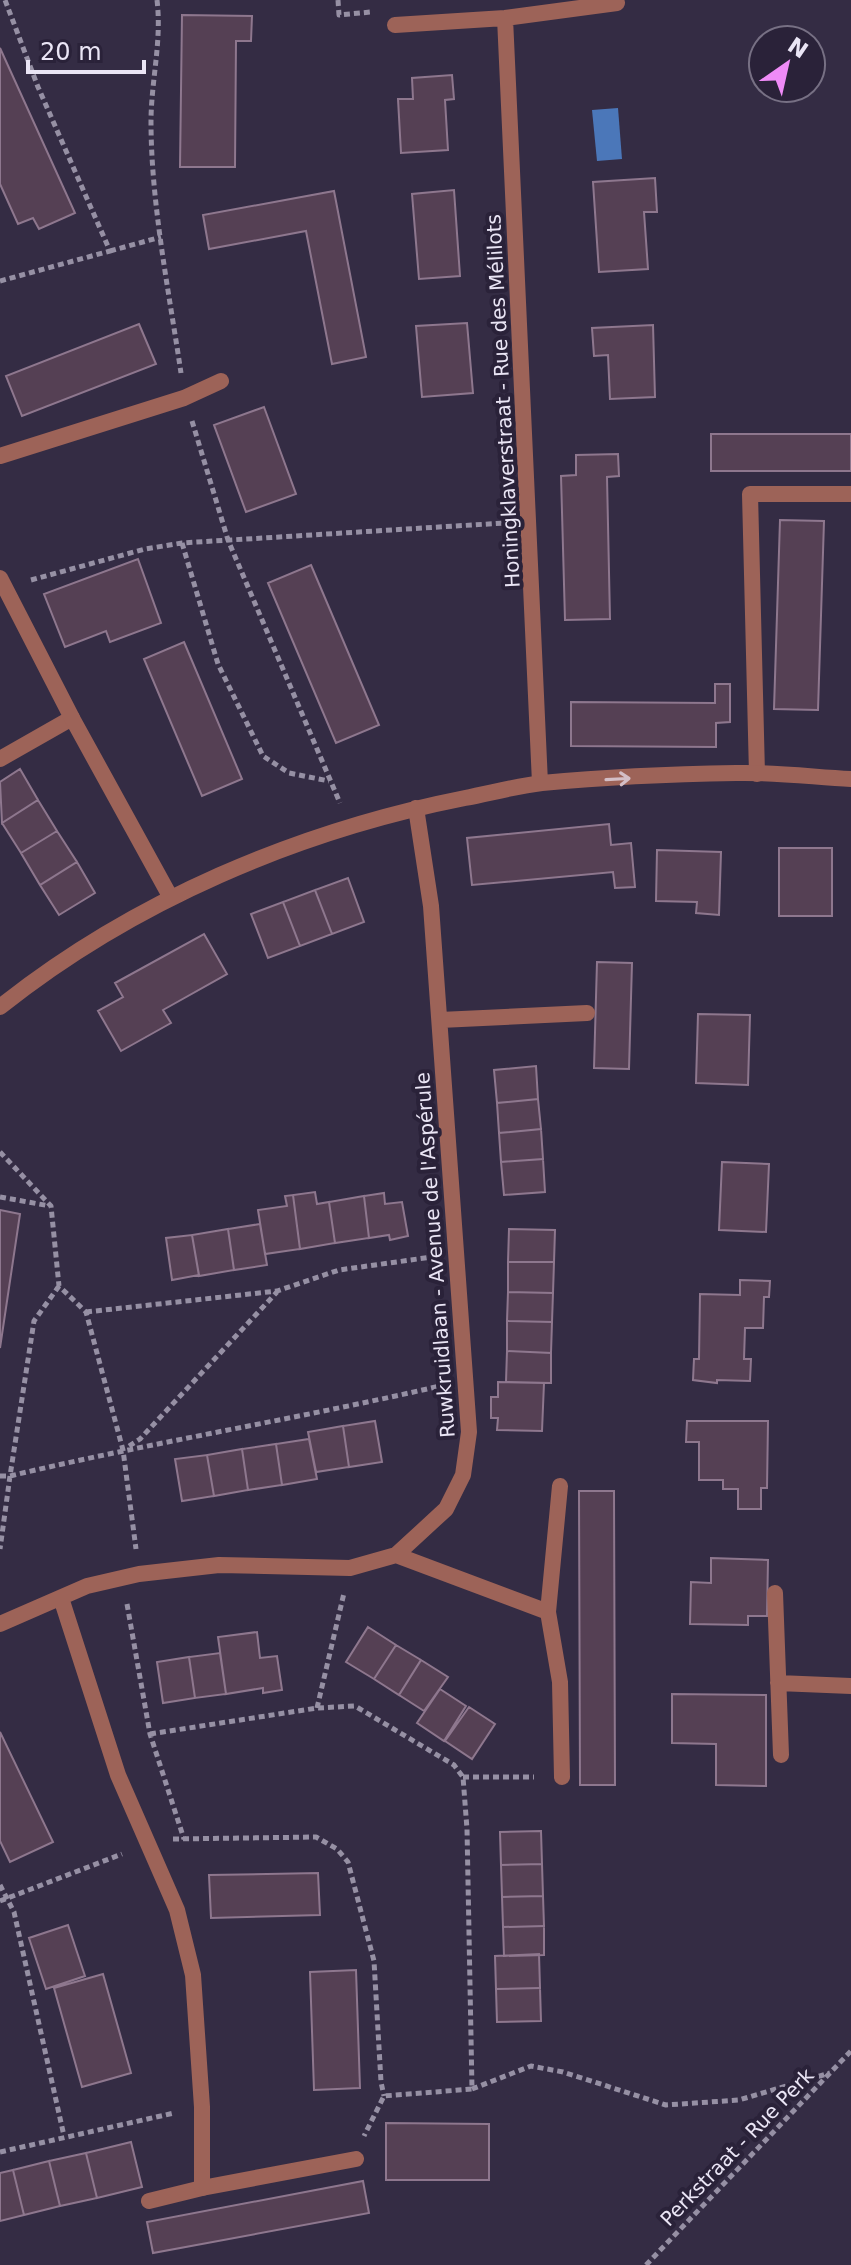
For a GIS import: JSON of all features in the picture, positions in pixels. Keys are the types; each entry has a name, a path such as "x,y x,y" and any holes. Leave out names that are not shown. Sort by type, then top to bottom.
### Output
{"street":[{"path":"395,25 505,18 617,3"},
{"name":"Honingklaverstraat - Rue des Mélilots","path":"505,18 540,783"},
{"path":"0,456 184,398 221,381"},
{"path":"757,774 750,494 851,494"},
{"path":"2,582 72,718 171,898"},
{"path":"0,759 72,718"},
{"path":"0,1007 43,973 171,898 255,860 352,826 416,808 540,783 757,774 851,779"},
{"name":"Ruwkruidlaan - Avenue de l'Aspérule","path":"0,1624 87,1586 139,1574 219,1565 350,1568 396,1555 446,1509 463,1475 469,1432 431,906 416,808"},
{"path":"440,1020 587,1013"},
{"path":"560,1486 548,1612 560,1682 562,1777"},
{"path":"396,1555 548,1612"},
{"path":"775,1593 781,1755"},
{"path":"61,1598 118,1775 177,1910 193,1975 202,2107 202,2188"},
{"path":"778,1683 851,1686"},
{"path":"149,2201 356,2159"}],"path":[{"path":"5,0 33,75 110,251"},
{"path":"157,0 159,46 151,120 161,237 184,398 228,540 352,826"},
{"path":"338,0 339,15 387,11 395,25"},
{"path":"0,281 161,237"},
{"path":"2,582 182,543 529,521"},
{"path":"182,543 218,664 263,756 289,773 330,781"},
{"path":"0,1152 51,1206 59,1286 86,1312 123,1450 139,1574 126,1607 150,1734 184,1839"},
{"path":"0,1197 51,1206"},
{"path":"86,1312 277,1291 339,1270 456,1253"},
{"path":"0,1549 34,1321 59,1286"},
{"path":"123,1450 140,1439 277,1291"},
{"path":"0,1476 316,1414 465,1380"},
{"path":"317,1708 350,1568"},
{"path":"150,1734 317,1708 355,1706 454,1765 463,1777 467,1829 472,2089"},
{"path":"463,1777 562,1777"},
{"path":"3,1900 163,1839 316,1837 337,1849 348,1862 374,1961 384,2096 366,2130 356,2159"},
{"path":"0,1885 3,1900 14,1912 18,1927 64,2136"},
{"name":"Perkstraat - Rue Perk","path":"646,2265 851,2051"},
{"path":"384,2096 472,2089 531,2066 563,2072 666,2105 739,2100 830,2073"},
{"path":"0,2152 202,2107"}],"water":[{"path":"618,108 622,159 597,161 592,110"}],"building":[{"path":"182,15 252,16 251,41 236,41 235,167 180,167"},
{"path":"0,48 75,213 39,229 33,218 18,224 0,184"},
{"path":"452,75 454,99 445,100 448,150 401,153 398,99 413,99 412,78"},
{"path":"655,178 657,212 644,212 648,269 599,272 593,182"},
{"path":"454,190 460,276 419,279 412,194"},
{"path":"334,191 366,357 332,364 306,231 209,249 203,215"},
{"path":"467,323 473,393 422,397 416,326"},
{"path":"139,324 156,364 22,416 6,376"},
{"path":"653,325 655,397 610,399 608,355 594,356 592,328"},
{"path":"264,407 296,494 246,512 214,425"},
{"path":"711,434 851,434 851,471 711,471"},
{"path":"618,454 619,476 607,477 610,619 565,620 561,476 576,475 576,455"},
{"path":"780,520 824,521 818,710 774,709"},
{"path":"138,559 161,623 110,642 106,631 65,647 44,594"},
{"path":"311,565 379,725 336,743 268,583"},
{"path":"184,642 242,779 202,796 144,659"},
{"path":"715,684 730,684 730,722 716,723 716,747 571,746 571,702 715,703"},
{"path":"20,769 38,800 2,823 0,782"},
{"path":"38,800 57,831 21,853 2,823"},
{"path":"609,824 611,845 631,843 635,887 615,888 613,872 472,885 467,838"},
{"path":"57,831 77,862 40,885 21,853"},
{"path":"779,848 832,848 832,916 779,916"},
{"path":"657,850 721,852 719,915 696,913 697,902 656,901"},
{"path":"77,862 95,893 59,915 40,885"},
{"path":"348,878 364,922 332,934 315,890"},
{"path":"315,890 332,934 300,946 283,902"},
{"path":"283,902 300,946 268,958 251,914"},
{"path":"204,934 227,974 163,1010 171,1023 121,1051 98,1011 123,997 115,983"},
{"path":"597,962 632,963 629,1069 594,1068"},
{"path":"698,1014 750,1015 748,1085 696,1083"},
{"path":"536,1066 538,1099 497,1103 494,1070"},
{"path":"538,1099 541,1129 499,1133 497,1103"},
{"path":"541,1129 543,1159 501,1162 499,1133"},
{"path":"543,1159 545,1192 504,1195 501,1162"},
{"path":"722,1162 769,1164 766,1232 719,1230"},
{"path":"315,1192 317,1204 329,1202 335,1243 300,1249 293,1195"},
{"path":"384,1193 385,1204 402,1202 408,1236 390,1240 389,1235 369,1238 364,1196"},
{"path":"293,1195 300,1249 265,1254 258,1210 287,1206 285,1196"},
{"path":"364,1196 369,1238 335,1243 329,1202"},
{"path":"0,1210 20,1214 0,1348"},
{"path":"260,1224 267,1265 234,1270 228,1229"},
{"path":"228,1229 234,1270 199,1276 192,1235"},
{"path":"509,1229 555,1230 554,1262 508,1262"},
{"path":"192,1235 199,1275 172,1280 166,1238"},
{"path":"508,1262 554,1262 553,1293 508,1292"},
{"path":"740,1280 770,1281 769,1297 764,1297 763,1328 745,1328 744,1359 751,1359 750,1381 717,1380 717,1383 693,1380 694,1359 699,1359 700,1294 740,1295"},
{"path":"508,1292 553,1293 552,1322 507,1321"},
{"path":"507,1321 552,1322 551,1353 507,1351"},
{"path":"507,1351 551,1353 551,1383 506,1382"},
{"path":"498,1382 544,1383 542,1431 497,1430 498,1418 491,1418 491,1397 498,1397"},
{"path":"375,1421 382,1462 349,1467 343,1426"},
{"path":"687,1421 768,1421 767,1488 761,1488 761,1509 738,1509 738,1489 723,1489 723,1480 699,1480 699,1442 686,1442"},
{"path":"343,1426 349,1467 316,1472 308,1432"},
{"path":"309,1439 317,1479 282,1485 276,1444"},
{"path":"276,1444 282,1485 248,1490 242,1449"},
{"path":"242,1449 248,1490 214,1496 207,1455"},
{"path":"207,1455 214,1496 182,1501 175,1459"},
{"path":"579,1491 614,1491 615,1785 580,1785"},
{"path":"711,1558 768,1560 767,1616 748,1616 748,1625 690,1624 691,1582 711,1583"},
{"path":"368,1627 396,1645 374,1679 346,1662"},
{"path":"257,1632 260,1658 277,1656 282,1690 263,1693 263,1688 226,1694 218,1637"},
{"path":"396,1645 421,1660 399,1695 374,1679"},
{"path":"220,1653 226,1694 195,1698 189,1657"},
{"path":"189,1657 195,1698 163,1703 157,1662"},
{"path":"421,1660 448,1677 424,1711 399,1695"},
{"path":"440,1689 466,1706 444,1741 417,1723"},
{"path":"672,1694 766,1695 766,1786 716,1785 716,1744 672,1743"},
{"path":"469,1707 495,1724 472,1759 445,1741"},
{"path":"0,1732 53,1842 10,1862 0,1841"},
{"path":"541,1831 542,1864 501,1865 500,1832"},
{"path":"542,1864 543,1896 502,1897 501,1865"},
{"path":"318,1873 320,1915 211,1918 209,1875"},
{"path":"543,1896 544,1926 503,1927 502,1897"},
{"path":"68,1925 85,1976 46,1989 29,1938"},
{"path":"544,1926 544,1955 504,1956 503,1927"},
{"path":"539,1954 540,1988 496,1989 495,1956"},
{"path":"356,1970 360,2088 314,2090 310,1972"},
{"path":"103,1974 131,2073 82,2087 54,1988"},
{"path":"540,1988 541,2021 497,2022 496,1989"},
{"path":"386,2123 489,2124 489,2180 386,2180"},
{"path":"131,2142 142,2187 97,2198 86,2153"},
{"path":"86,2153 97,2198 60,2206 49,2161"},
{"path":"49,2161 60,2206 24,2215 13,2170"},
{"path":"13,2170 24,2215 0,2221 0,2173"},
{"path":"363,2181 369,2213 153,2253 147,2222"}]}
